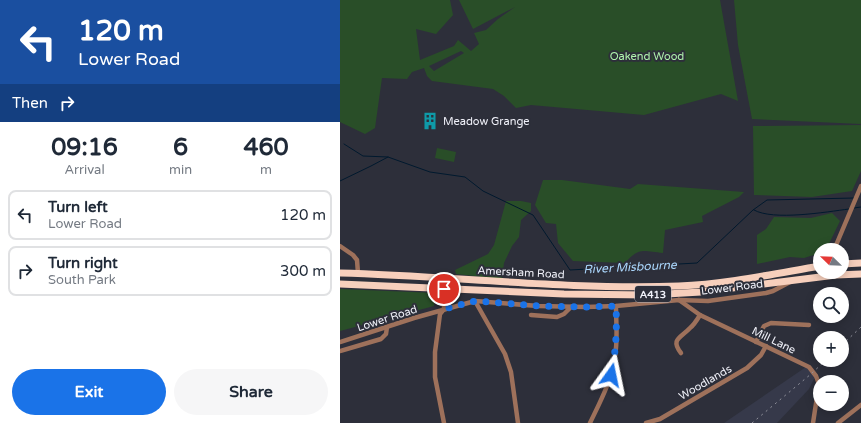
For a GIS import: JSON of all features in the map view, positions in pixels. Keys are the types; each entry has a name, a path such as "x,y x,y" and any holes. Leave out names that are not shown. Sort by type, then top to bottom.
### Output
{"highway":[{"path":"849,264 861,263"},
{"name":"Amersham Road","path":"340,273 565,286 649,286 704,284 813,267"},
{"name":"A413","path":"849,274 861,274"},
{"name":"A413","path":"340,284 564,294 649,294 701,292 813,277"}],"street":[{"path":"837,243 861,186"},
{"path":"340,246 353,254 357,260 358,274"},
{"name":"Lower Road","path":"340,342 444,309 475,301 571,307 616,306 679,300 708,301 766,293 784,286 793,280"},
{"path":"444,289 444,309 440,314 435,352 436,377 444,423"},
{"name":"Mill Lane","path":"679,300 700,315 809,367 816,376 819,384 814,423"},
{"path":"475,301 505,354 512,378 518,423"},
{"path":"590,423 611,375 616,356 616,306"},
{"path":"531,315 557,317 564,314 571,307"},
{"path":"681,353 676,346 676,343 679,337 690,329 700,315"},
{"path":"756,342 764,326 771,323 809,325"},
{"path":"340,351 381,339 386,334 387,327"},
{"name":"Woodlands","path":"646,423 660,419 747,368 761,355 766,346"},
{"path":"838,423 861,405"}],"shaded area":[{"path":"806,367 813,375 813,381 809,389 777,423 724,423"}],"green space":[{"name":"Oakend Wood","path":"340,0 450,0 453,15 436,34 416,29 420,60 454,46 458,40 471,51 479,44 474,33 486,30 515,7 473,29 459,0 720,0 738,101 721,94 644,115 531,105 516,108 504,96 493,89 432,81 427,76 424,68 412,72 407,79 382,78 375,128 365,134 340,122","holes":["461,51 464,53 434,71 429,66"]},
{"path":"734,0 861,0 861,124 752,119 738,45"},
{"path":"861,125 861,171 852,191 812,197 754,195 753,126"},
{"path":"437,148 456,152 454,162 435,158"},
{"path":"543,180 562,180 630,189 638,184 744,192 739,197 702,216 703,222 665,230 663,253 646,251 638,252 625,263 573,261 558,243 556,224 546,223 535,205"},
{"path":"506,201 531,203 531,211 521,220 519,237 512,246 504,263 502,279 456,274 455,270 488,254 494,245"},
{"path":"832,213 840,221 829,243 813,243 813,255 804,258 790,257 757,264 757,235 766,229 774,217 811,218"},
{"path":"340,289 436,293 434,306 340,331"}],"waterway":[{"name":"River Misbourne","path":"344,144 363,156 388,157 430,172 465,177 483,191 533,215 570,270 697,263 753,210 767,200 854,198"},
{"path":"340,181 388,157"},
{"name":"River Misbourne","path":"854,208 861,207"},
{"name":"River Misbourne","path":"754,210 774,215 800,215 849,209"}],"railway":[{"path":"849,338 861,327"},
{"path":"752,423 818,367"}],"place":[{"name":"Meadow Grange","path":"430,121"}],"route":[{"path":"444,289 444,309 475,301 538,306 616,306 616,356 611,375"}]}
